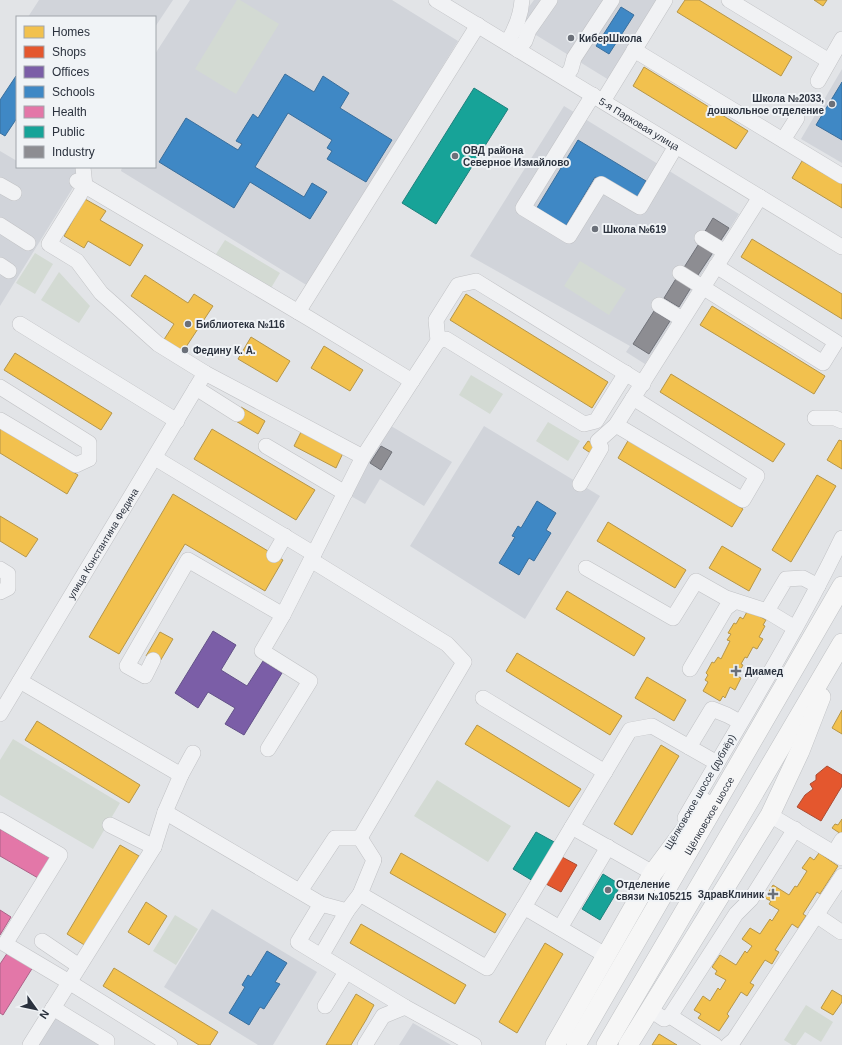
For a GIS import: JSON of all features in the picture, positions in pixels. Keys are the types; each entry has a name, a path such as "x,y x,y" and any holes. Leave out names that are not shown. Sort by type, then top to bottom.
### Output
{"main road":[{"name":"Щёлковское шоссе","path":"576,1045 842,586"},
{"path":"628,1045 770,815 800,751 841,644"},
{"path":"606,1045 841,644"},
{"path":"653,873 756,736"},
{"name":"Щёлковское шоссе (дублёр)","path":"555,1045 653,873"}],"street":[{"name":"5-я Парковая улица","path":"436,0 842,248"},
{"path":"522,0 521,10 513,33 513,46 524,41 529,30 550,0"},
{"path":"565,78 571,69 574,58 612,0"},
{"path":"665,0 634,50 598,98 523,208 569,236 602,184 640,207 676,146"},
{"path":"729,0 829,61"},
{"path":"298,312 478,25"},
{"path":"818,81 842,39"},
{"path":"634,50 842,176"},
{"path":"783,140 797,118"},
{"path":"83,168 81,184 49,244 77,261 101,293 158,344 205,374 363,457"},
{"path":"81,184 412,381"},
{"path":"0,185 14,194"},
{"path":"580,484 601,448 598,441 616,425 760,197"},
{"path":"0,225 28,242"},
{"path":"702,238 725,252"},
{"path":"680,273 823,363 836,342 716,266"},
{"path":"268,749 310,681 262,651 283,615 363,457 438,341 436,320 458,285 476,281 643,384"},
{"path":"659,305 682,320"},
{"path":"20,324 177,420"},
{"path":"438,341 446,339 584,424 596,421 626,373"},
{"name":"улица Константина Федина","path":"0,714 205,374"},
{"path":"0,388 89,443 89,459 76,465 0,420"},
{"path":"196,388 238,414"},
{"path":"616,425 743,500 758,476 633,398"},
{"path":"815,418 835,418 842,421"},
{"path":"266,446 345,493"},
{"path":"155,458 285,536 312,557 447,644 464,662 360,838"},
{"path":"274,555 285,536"},
{"name":"Щёлковское шоссе (дублёр)","path":"653,873 795,628 842,538"},
{"path":"153,660 145,676 127,666 188,560 283,615"},
{"path":"586,568 673,618 696,580 734,602 767,611 795,628"},
{"path":"0,569 8,574 8,588 0,592"},
{"path":"767,611 786,579 803,578 818,586"},
{"path":"690,670 726,608 734,602"},
{"path":"20,681 181,775"},
{"path":"483,698 605,772"},
{"path":"689,748 712,709 740,722"},
{"path":"360,894 487,968 630,730 652,726 717,763"},
{"path":"30,1045 154,847 165,812 181,775 193,753"},
{"path":"165,812 322,904 347,911"},
{"path":"770,815 839,850"},
{"path":"0,820 60,855 2,946 69,982 170,1045"},
{"path":"110,825 154,847"},
{"path":"572,827 653,873"},
{"path":"649,1010 664,1019 670,1016 736,914 751,899 795,829"},
{"path":"300,891 335,838 360,838"},
{"path":"321,956 347,911 360,894 374,860 360,838"},
{"path":"560,928 608,847"},
{"path":"670,1016 718,1045 734,1040 842,876"},
{"path":"322,904 298,942 346,972 474,1045"},
{"path":"524,907 607,956"},
{"path":"816,915 841,932 842,931"},
{"path":"42,941 79,966"},
{"path":"325,1006 346,972"},
{"path":"365,1045 383,1016 405,1006"},
{"path":"53,1008 107,1041 107,1045"}],"shaded area":[{"path":"39,0 173,0 156,26 156,16 29,16"},
{"path":"190,0 392,0 458,41 308,286 121,171 122,168 156,168 156,52"},
{"path":"237,0 240,0 279,24 236,94 195,69"},
{"name":"КиберШкола","path":"534,0 659,0 609,80 523,27 528,8","holes":["621,7 634,15 608,54 596,45"]},
{"name":"Школа №2033, дошкольное отделение","path":"842,69 842,163 801,139"},
{"name":"Школа №619","path":"564,106 739,214 645,364 626,352 630,346 470,256"},
{"path":"0,151 16,160 16,168 77,168 77,181 0,306"},
{"path":"225,240 280,273 271,288 216,254"},
{"path":"35,253 53,264 35,294 16,283"},
{"path":"580,261 626,289 609,315 564,286"},
{"path":"59,272 90,306 79,323 41,300"},
{"path":"471,375 503,394 490,414 459,395"},
{"path":"548,422 580,441 568,461 536,441"},
{"path":"391,426 452,462 424,506 380,479 365,504 349,495"},
{"path":"484,426 600,496 525,619 410,546"},
{"path":"13,739 120,803 93,849 0,795 0,760"},
{"path":"437,780 511,826 488,862 414,816"},
{"path":"212,909 317,972 273,1045 258,1045 164,987"},
{"path":"175,915 198,929 176,965 153,951"},
{"path":"806,1005 833,1022 821,1042 805,1032 796,1045 792,1045 784,1040"},
{"path":"54,1015 102,1045 35,1045"},
{"path":"413,1023 451,1045 399,1045"}],"building: Homes":[{"path":"685,0 699,0 792,57 781,76 677,12"},
{"path":"814,0 827,0 823,6"},
{"path":"644,67 748,131 736,149 633,86"},
{"path":"802,161 842,184 842,208 792,178"},
{"path":"85,199 106,211 100,220 143,245 130,266 88,241 84,248 64,236"},
{"path":"752,239 842,294 842,319 741,257"},
{"path":"145,275 188,303 194,294 213,306 182,353 163,341 174,324 131,296"},
{"path":"466,294 608,382 592,408 450,320"},
{"path":"712,306 825,376 814,394 700,325"},
{"path":"251,337 290,361 277,382 238,359"},
{"path":"324,346 363,370 350,391 311,368"},
{"path":"15,353 112,413 101,430 4,370"},
{"path":"671,374 785,444 773,462 660,392"},
{"path":"241,407 265,421 258,434 234,420"},
{"path":"0,428 78,475 67,494 0,453"},
{"path":"212,429 315,490 296,520 194,459"},
{"path":"301,432 343,453 336,468 294,446"},
{"path":"629,439 743,509 732,527 618,458"},
{"path":"839,440 842,441 842,469 827,460"},
{"path":"588,441 597,446 592,454 583,448"},
{"path":"817,475 836,486 791,562 772,550"},
{"path":"173,494 283,560 265,591 185,544 119,654 89,637"},
{"path":"0,516 38,539 26,557 0,541"},
{"path":"608,522 686,570 675,588 597,541"},
{"path":"722,546 761,569 749,591 709,568"},
{"path":"567,591 645,638 634,656 556,609"},
{"path":"748,610 766,620 763,625 765,626 759,637 763,639 757,649 753,647 747,658 745,657 741,664 743,665 737,676 741,678 735,690 730,687 725,698 723,696 720,701 703,691 708,682 705,680 708,675 706,673 712,662 714,663 718,657 721,659 730,641 727,640 731,634 728,633 740,617 743,619"},
{"path":"160,632 173,639 159,663 146,656"},
{"path":"517,653 622,716 610,735 506,671"},
{"path":"647,677 686,700 674,721 635,698"},
{"path":"842,710 842,734 832,728"},
{"path":"37,721 140,785 129,803 25,740"},
{"path":"477,725 581,789 569,807 465,744"},
{"path":"661,745 679,756 632,835 614,824"},
{"path":"842,819 841,834 832,828 835,824 838,825"},
{"path":"120,845 139,856 86,946 67,934"},
{"path":"401,853 506,914 495,933 390,873"},
{"path":"819,853 838,866 820,894 817,892 803,914 806,916 798,928 792,924 775,950 779,952 772,964 765,960 750,983 754,985 747,996 741,992 727,1014 729,1016 719,1031 698,1018 701,1014 694,1010 703,996 710,1001 718,988 720,990 726,980 715,974 717,971 712,967 720,955 736,965 745,951 747,953 752,946 742,939 750,928 760,934 770,919 772,921 779,910 769,904 771,901 765,898 773,885 789,895 795,886 797,887 807,871 802,868 810,857 814,860"},
{"path":"146,902 167,916 149,945 128,932"},
{"path":"361,924 466,985 455,1004 350,943"},
{"path":"545,943 563,954 517,1033 499,1022"},
{"path":"114,968 218,1032 210,1045 199,1045 103,986"},
{"path":"832,990 842,996 842,1002 833,1015 821,1008"},
{"path":"356,994 374,1005 366,1020 351,1045 326,1045"},
{"path":"659,1034 677,1045 652,1045"}],"building: Shops":[{"path":"827,766 842,775 842,786 821,821 797,807 805,795 813,789 810,784 816,780 816,775"},
{"path":"562,857 577,865 561,892 546,884"}],"building: Offices":[{"path":"213,631 236,645 221,670 247,686 263,661 282,673 244,735 225,724 235,708 208,692 198,708 175,693"}],"building: Schools":[{"path":"621,7 634,15 609,54 596,46"},
{"path":"285,74 314,92 323,76 349,93 340,108 392,140 366,182 327,159 332,151 327,148 332,140 288,113 255,167 304,197 312,183 327,192 310,219 250,182 234,208 159,162 186,118 238,150 242,144 236,141 253,114 258,118"},
{"path":"16,76 16,120 5,136 0,133 0,100"},
{"path":"842,82 842,140 816,125"},
{"path":"578,140 646,181 635,201 595,177 564,229 535,211"},
{"path":"537,501 556,513 546,530 551,533 534,561 529,558 519,575 499,563 515,537 512,536 518,526 521,528"},
{"path":"267,951 287,963 275,982 280,984 264,1009 260,1007 249,1025 229,1013 245,987 242,985 248,975 251,977"}],"building: Health":[{"path":"0,829 50,858 38,878 0,856"},
{"path":"0,910 11,917 0,935"},
{"path":"8,952 33,967 3,1015 0,1013 0,964"}],"building: Public":[{"name":"ОВД района Северное Измайлово","path":"474,88 508,109 436,224 402,203"},
{"path":"536,832 556,843 533,881 513,869"},
{"path":"603,874 621,885 600,920 582,909"}],"building: Industry":[{"path":"713,218 729,228 719,243 704,233"},
{"path":"700,242 714,251 696,278 683,269"},
{"path":"677,277 692,286 679,307 664,298"},
{"path":"654,311 670,321 649,354 633,344"},
{"path":"381,446 392,452 381,470 370,463"}],"place":[{"name":"КиберШкола","path":"571,38"},
{"name":"Школа №2033, дошкольное отделение","path":"832,104"},
{"name":"ОВД района Северное Измайлово","path":"455,156"},
{"name":"Школа №619","path":"595,229"},
{"name":"Библиотека №116","path":"188,324"},
{"name":"Федину К. А.","path":"185,350"},
{"name":"Диамед","path":"736,671"},
{"name":"Отделение связи №105215","path":"608,890"},
{"name":"ЗдравКлиник","path":"773,894"}]}
